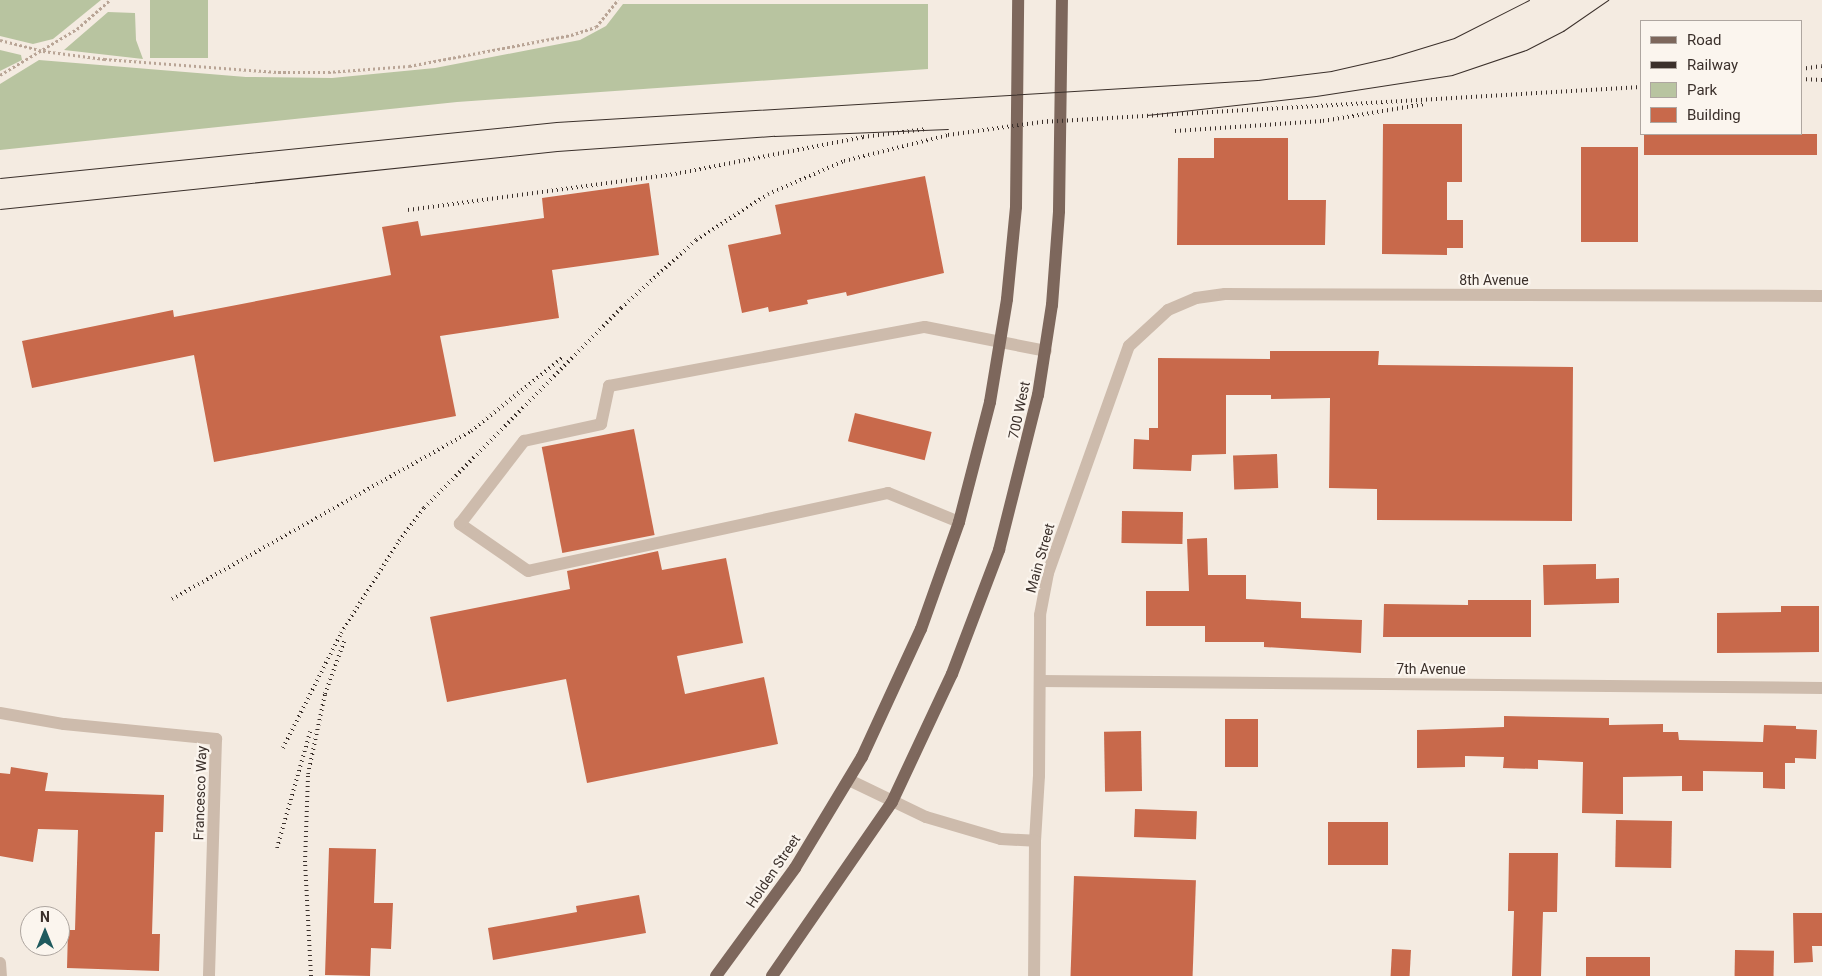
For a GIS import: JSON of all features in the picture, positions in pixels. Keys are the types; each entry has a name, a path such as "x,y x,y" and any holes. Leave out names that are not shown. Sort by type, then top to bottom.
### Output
{"main road":[{"path":"849,780 921,629 959,522 976,463 1001,344 1016,207 1018,0"},
{"name":"700 West","path":"892,802 941,698 982,600 1016,490 1046,351 1059,211 1062,0"},
{"name":"Holden Street","path":"716,976 795,868 849,780"},
{"path":"772,976 892,802"}],"street":[{"name":"8th Avenue","path":"1168,310 1196,298 1225,294 1822,296"},
{"name":"Main Street","path":"1034,976 1040,615 1048,573 1129,346 1168,310"},
{"path":"959,522 888,493 528,571 460,524 524,441 601,424 609,386 925,327 1001,344 1046,351"},
{"name":"7th Avenue","path":"1040,681 1822,688"},
{"name":"Francesco Way","path":"0,713 64,724 216,740 209,976"},
{"path":"849,780 892,802 966,830 1001,839 1035,841"},
{"path":"0,962 1,976"}],"path":[{"path":"0,75 77,29 110,0"},
{"path":"0,40 43,51 124,61 278,72 409,66 571,35 596,26 618,0"}],"green space":[{"path":"0,0 101,0 53,39 33,44 0,36"},
{"path":"150,0 208,0 208,58 150,58"},
{"path":"623,4 928,4 928,69 457,102 0,150 0,84 39,60 246,77 332,78 435,68 580,40 606,26"},
{"path":"108,12 135,13 136,40 143,59 64,50"},
{"path":"0,50 21,55 22,60 0,71"}],"building":[{"path":"1383,124 1462,124 1462,182 1447,182 1447,220 1463,220 1463,248 1447,248 1447,255 1382,254"},
{"path":"1817,134 1817,155 1644,155 1644,135"},
{"path":"1214,138 1288,138 1288,200 1326,200 1325,245 1177,245 1178,158 1214,158"},
{"path":"1581,147 1638,147 1638,242 1581,242"},
{"path":"925,176 944,273 847,296 846,292 807,300 808,304 769,312 768,307 742,313 728,245 781,234 775,205"},
{"path":"649,183 659,255 552,270 559,318 440,336 456,416 214,462 194,355 32,388 22,341 173,310 174,317 391,275 382,227 418,221 421,236 544,218 542,198"},
{"path":"1270,351 1379,351 1378,365 1573,367 1572,521 1377,520 1377,489 1329,488 1330,398 1271,399 1271,395 1226,395 1226,454 1192,455 1191,471 1133,469 1134,439 1149,440 1149,428 1158,428 1158,358 1270,359"},
{"path":"855,413 932,432 925,460 848,441"},
{"path":"634,429 655,535 562,553 542,447"},
{"path":"1277,454 1278,488 1234,490 1233,456"},
{"path":"1122,511 1183,512 1182,544 1121,543"},
{"path":"1207,538 1208,575 1246,575 1246,599 1301,602 1301,618 1362,620 1361,653 1264,647 1264,642 1205,642 1205,626 1146,626 1146,591 1189,591 1187,539"},
{"path":"658,551 662,570 726,558 743,643 677,656 685,694 764,677 778,744 587,783 566,679 447,702 430,617 570,589 567,571"},
{"path":"1596,564 1596,579 1619,578 1619,603 1544,605 1543,565"},
{"path":"1468,600 1531,600 1531,637 1383,637 1384,604 1468,605"},
{"path":"1781,606 1819,606 1819,652 1717,653 1717,613 1781,612"},
{"path":"1504,716 1609,718 1609,725 1663,724 1663,732 1678,732 1679,740 1763,742 1764,725 1796,726 1796,729 1817,730 1816,759 1795,758 1795,763 1785,763 1785,789 1763,788 1763,772 1703,771 1703,791 1682,791 1682,776 1623,777 1623,814 1582,813 1583,762 1538,760 1538,769 1503,768 1504,757 1465,756 1465,767 1417,768 1417,730 1504,727"},
{"path":"1225,719 1258,719 1258,767 1225,767"},
{"path":"1141,731 1142,791 1105,792 1104,732"},
{"path":"11,767 48,773 45,791 164,795 163,832 155,832 152,934 160,934 159,971 67,968 67,956 70,956 70,930 75,930 78,830 38,829 33,862 0,856 0,773 10,774"},
{"path":"1135,809 1197,811 1196,839 1134,837"},
{"path":"1616,820 1672,821 1671,868 1615,867"},
{"path":"1328,822 1388,822 1388,865 1328,865"},
{"path":"329,848 376,849 374,903 393,903 391,949 371,948 370,976 325,975"},
{"path":"1509,853 1558,853 1557,912 1543,912 1541,976 1512,976 1514,911 1508,911"},
{"path":"1074,876 1196,880 1193,976 1071,976"},
{"path":"639,895 646,933 493,960 488,928 577,912 576,906"},
{"path":"1793,913 1822,913 1822,946 1812,946 1813,962 1794,963"},
{"path":"1392,949 1411,950 1410,976 1391,976"},
{"path":"1735,950 1774,951 1774,976 1735,976"},
{"path":"1586,957 1650,957 1650,976 1586,976"}],"tram line":[{"path":"0,178 556,122 1258,80 1331,71 1392,57 1454,38 1529,0"},
{"path":"1147,115 1316,96 1452,75 1526,50 1563,31 1608,0"},
{"path":"0,209 557,151 774,136 948,129"}],"railway":[{"path":"1802,69 1822,66"},
{"path":"1802,79 1822,80"},
{"path":"1042,122 1640,87"},
{"path":"1175,131 1323,121 1425,104"},
{"path":"283,748 341,633 399,541 424,508 621,308 696,240 768,194 844,161 948,135 1049,121"},
{"path":"408,210 680,173 863,137 926,129"},
{"path":"172,599 471,431 562,358"},
{"path":"311,976 305,862 308,774 325,694 345,639"},
{"path":"277,848 310,732"}]}
